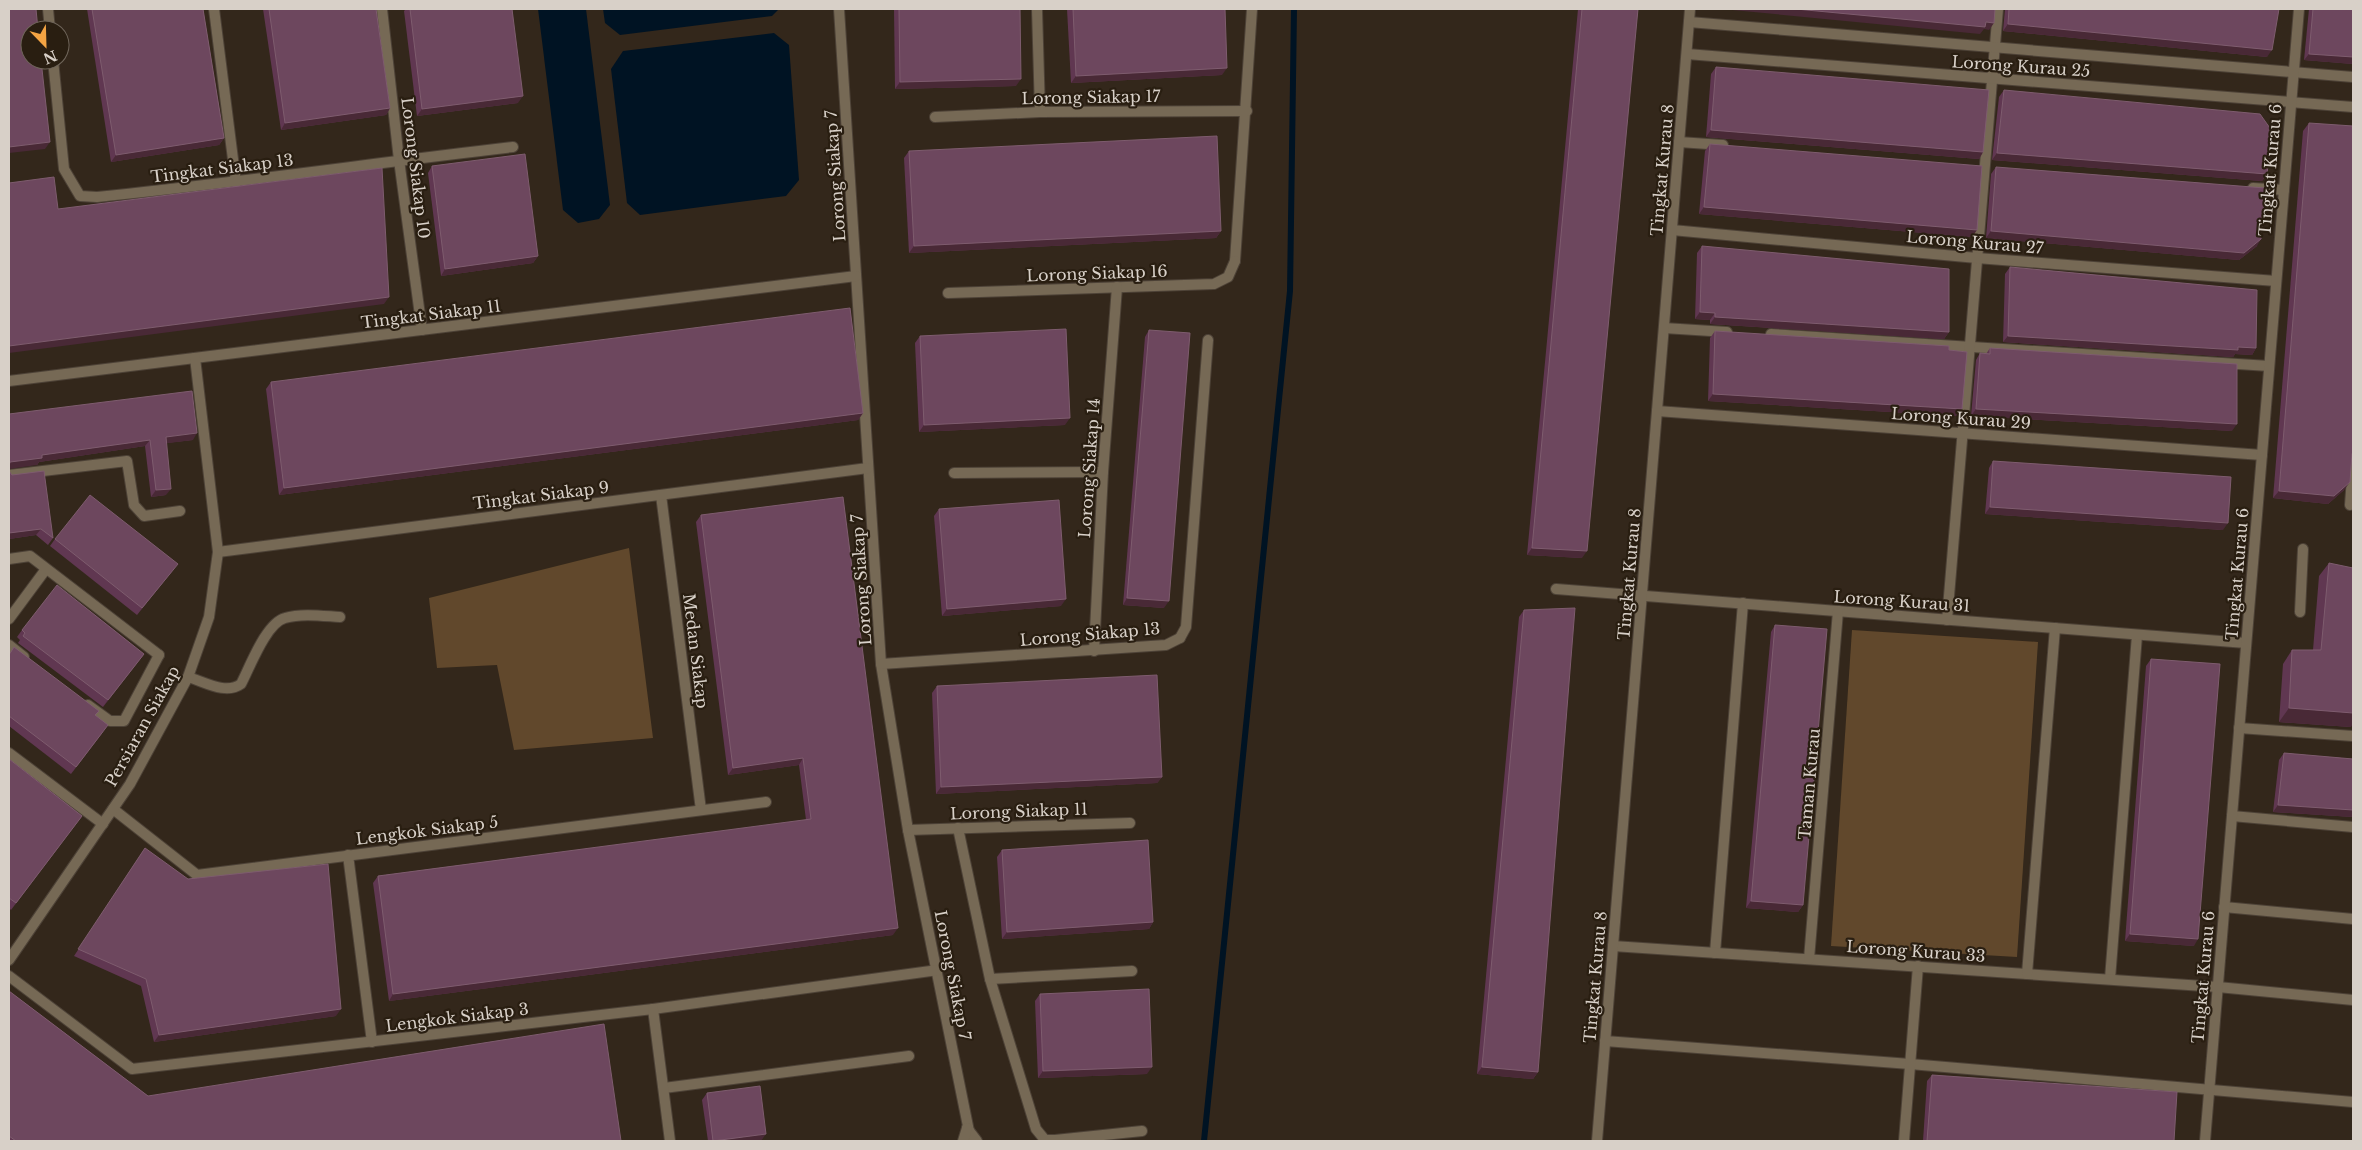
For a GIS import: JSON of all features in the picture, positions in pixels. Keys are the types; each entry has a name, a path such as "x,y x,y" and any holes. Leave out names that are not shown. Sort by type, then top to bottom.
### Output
{"street":[{"path":"214,9 236,183"},
{"name":"Lorong Siakap 10","path":"382,9 399,160 422,330"},
{"name":"Lorong Siakap 7","path":"839,9 881,664 908,830 938,970 971,1141"},
{"path":"1036,9 1040,112"},
{"path":"1247,111 1252,9"},
{"name":"Tingkat Kurau 8","path":"1598,1141 1690,9"},
{"path":"1947,620 1998,9"},
{"name":"Tingkat Kurau 6","path":"2205,1141 2299,9"},
{"name":"Lorong Kurau 25","path":"1689,22 2353,78"},
{"name":"Lorong Kurau 25","path":"1686,54 2353,107"},
{"name":"Tingkat Siakap 13","path":"54,70 64,169 80,196 97,198 236,183 399,160 513,147"},
{"name":"Lorong Siakap 17","path":"935,117 1040,112 1247,111"},
{"name":"Lorong Siakap 16","path":"948,293 1214,284 1228,277 1235,261 1247,111"},
{"path":"1679,142 1738,147"},
{"path":"2244,187 2284,190"},
{"name":"Lorong Kurau 27","path":"1672,230 1977,258 2276,281"},
{"name":"Tingkat Siakap 11","path":"9,381 856,276"},
{"name":"Lorong Siakap 14","path":"1094,651 1103,472 1117,287"},
{"path":"1664,328 1733,332"},
{"path":"1763,334 2269,366"},
{"name":"Lorong Siakap 13","path":"881,664 1166,645 1180,638 1186,627 1208,340"},
{"name":"Persiaran Siakap","path":"9,960 130,784 188,677 209,617 218,552 195,358"},
{"name":"Lorong Kurau 29","path":"1657,411 2262,454"},
{"path":"9,475 127,461 134,505 144,516 180,511"},
{"path":"2350,505 2353,463"},
{"name":"Tingkat Siakap 9","path":"218,552 868,468"},
{"path":"954,473 1103,472"},
{"name":"Medan Siakap","path":"661,495 701,810"},
{"path":"2300,612 2303,550"},
{"path":"9,559 30,556 159,655 124,721 110,721 79,698"},
{"path":"9,619 46,569"},
{"name":"Lorong Kurau 31","path":"1556,589 2246,643"},
{"path":"1714,953 1743,604"},
{"name":"Taman Kurau","path":"1809,959 1838,611"},
{"path":"188,677 228,690 236,688 242,684 265,635 284,618 309,616 340,617"},
{"path":"2027,974 2055,628"},
{"path":"2110,979 2137,634"},
{"path":"9,646 32,663"},
{"path":"2239,728 2353,736"},
{"path":"9,753 103,824"},
{"name":"Lengkok Siakap 5","path":"113,809 197,875 766,802"},
{"path":"2232,816 2353,827"},
{"name":"Lorong Siakap 11","path":"908,830 1130,823"},
{"path":"958,828 990,979 1036,1130 1045,1140 1142,1131"},
{"path":"348,855 372,1042"},
{"path":"2224,907 2353,919"},
{"name":"Lorong Kurau 33","path":"1613,946 2110,979 2353,1000"},
{"path":"1904,1141 1918,966"},
{"name":"Lengkok Siakap 3","path":"9,976 132,1070 653,1009 938,970"},
{"path":"990,979 1132,970"},
{"path":"653,1009 670,1141"},
{"path":"1605,1042 1910,1064 2353,1102"},
{"path":"664,1088 909,1056"},
{"path":"963,1141 967,1128"},
{"path":"967,1128 977,1141"}],"shaded area":[{"path":"629,548 653,738 514,750 497,665 437,668 429,598"},
{"path":"1852,630 2038,642 2017,957 1831,946"}],"water":[{"path":"538,9 586,9 610,205 599,219 578,223 563,210"},
{"path":"603,9 779,9 772,16 620,35 605,23"},
{"path":"774,33 789,45 799,180 786,196 640,215 627,203 611,69 623,51"}],"building":[{"path":"9,9 36,9 37,20 20,20 20,70 42,70 50,142 9,147"},
{"path":"92,9 203,9 224,138 116,155"},
{"path":"269,9 376,9 390,108 285,123"},
{"path":"410,9 512,9 523,96 422,109"},
{"path":"899,9 1020,9 1021,79 900,82"},
{"path":"1073,9 1225,9 1227,68 1076,76"},
{"path":"1582,9 1638,9 1587,551 1532,548"},
{"path":"1796,9 1995,9 1994,23 1986,22 1985,27"},
{"path":"2009,9 2279,9 2272,50 2008,24"},
{"path":"2313,9 2353,9 2353,57 2309,54"},
{"path":"1716,67 1989,90 1983,152 1711,130"},
{"path":"2004,90 2260,114 2272,131 2267,174 1997,153"},
{"path":"2309,123 2353,126 2353,452 2350,482 2334,496 2279,491"},
{"path":"1217,136 1221,231 914,246 909,151"},
{"path":"1710,144 1982,166 1977,230 1704,207"},
{"path":"525,154 538,256 445,269 432,166"},
{"path":"1996,167 2265,188 2261,239 2244,253 1991,231"},
{"path":"382,168 389,297 9,346 9,183 54,177 58,209"},
{"path":"1702,246 1949,269 1949,332 1715,317 1715,313 1700,312"},
{"path":"2010,267 2257,290 2256,348 2238,347 2238,350 2008,336"},
{"path":"850,308 863,413 284,488 271,382"},
{"path":"1066,329 1070,418 924,425 920,336"},
{"path":"1149,330 1190,333 1169,601 1127,598"},
{"path":"1715,331 1949,346 1949,350 1967,352 1962,409 1713,394"},
{"path":"1990,348 2237,364 2237,424 1976,409 1980,353 1990,354"},
{"path":"192,391 197,433 166,437 171,489 156,490 150,440 42,455 42,458 10,462 9,466 9,414"},
{"path":"1993,461 2231,477 2228,523 1990,507"},
{"path":"9,471 12,475 44,471 53,538 41,529 9,533"},
{"path":"90,495 178,564 142,608 55,539"},
{"path":"843,497 898,928 393,994 378,876 811,819 803,758 733,768 701,515"},
{"path":"1059,500 1066,599 947,609 939,509"},
{"path":"2329,563 2353,568 2353,713 2289,708 2292,650 2321,650"},
{"path":"57,585 144,654 108,700 23,636 25,633 22,630"},
{"path":"1575,608 1538,1072 1482,1067 1524,610"},
{"path":"1775,625 1827,629 1803,905 1751,901"},
{"path":"14,647 99,711 95,715 108,725 76,767 9,716 9,655"},
{"path":"2151,659 2220,664 2198,939 2130,934"},
{"path":"1157,675 1162,777 941,787 937,686"},
{"path":"2284,753 2353,759 2353,810 2278,805"},
{"path":"9,759 82,816 16,903 9,898"},
{"path":"1148,840 1153,922 1007,932 1002,850"},
{"path":"145,848 188,879 328,864 341,1009 159,1035 146,979 78,949"},
{"path":"1149,989 1152,1067 1043,1071 1040,994"},
{"path":"9,991 148,1096 604,1024 621,1141 16,1141 9,1136"},
{"path":"1932,1075 2177,1092 2174,1141 1927,1141"},
{"path":"760,1086 766,1134 713,1141 707,1093"}],"waterway":[{"path":"1204,1141 1290,291 1294,9"}]}
